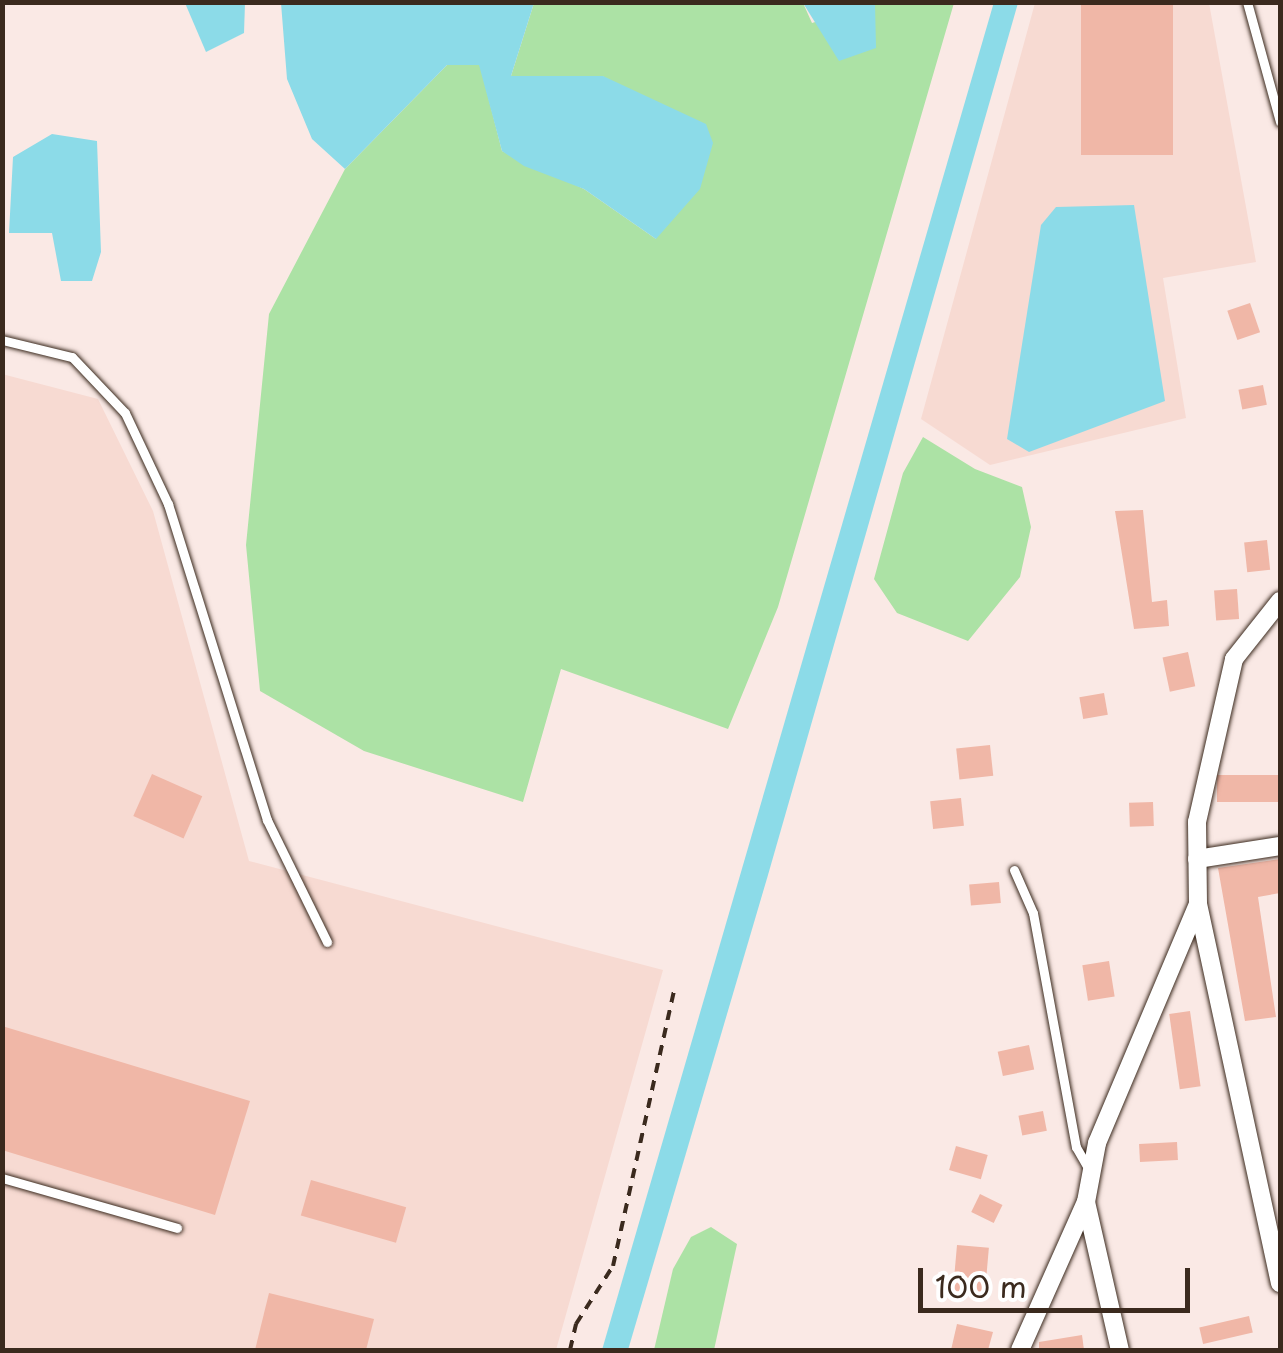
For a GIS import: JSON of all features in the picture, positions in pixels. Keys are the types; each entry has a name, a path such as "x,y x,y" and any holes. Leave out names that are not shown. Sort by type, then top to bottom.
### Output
{"street":[{"path":"1280,602 1234,659 1196,822 1198,904 1280,1283"},
{"path":"1197,859 1280,846"},
{"path":"1020,1350 1086,1202 1104,1126 1198,904"},
{"path":"1086,1202 1120,1350"}],"lane":[{"path":"1247,2 1280,122"},
{"path":"2,340 72,357 125,413 168,504 266,820 328,942"},
{"path":"1014,870 1033,913 1076,1147 1092,1173"},
{"path":"2,1178 177,1228"}],"path":[{"path":"570,1350 576,1324 613,1266 674,991"}],"shaded area":[{"path":"1035,3 1209,3 1256,262 1163,278 1186,418 990,465 921,419"},
{"path":"2,374 98,399 153,511 249,861 663,970 556,1350 3,1350"}],"green space":[{"path":"534,3 803,3 812,23 875,3 954,3 778,607 728,729 561,669 523,802 364,751 260,691 246,545 269,314 345,169 447,65 480,65 502,151 584,189 656,239 603,76 511,76"},
{"path":"923,437 975,469 1022,487 1031,527 1020,577 968,641 897,613 874,579 903,473"},
{"path":"711,1227 737,1244 714,1350 654,1350 673,1269 691,1237"}],"water":[{"path":"994,2 1018,3 768,875 628,1350 602,1350"},
{"path":"185,3 245,3 244,33 206,52"},
{"path":"281,3 534,3 511,76 603,76 706,124 713,143 700,189 656,239 584,189 524,166 502,151 479,65 447,65 345,169 312,139 287,79"},
{"path":"803,3 875,3 876,48 839,61"},
{"path":"52,134 97,141 101,252 92,281 61,281 52,233 9,233 13,157"},
{"path":"1134,205 1165,401 1029,452 1007,439 1041,225 1056,207"}],"building":[{"path":"1081,2 1173,2 1173,155 1081,155"},
{"path":"1250,303 1260,332 1237,340 1227,311"},
{"path":"1263,385 1267,405 1242,409 1238,390"},
{"path":"1143,510 1152,602 1167,600 1169,626 1134,629 1115,511"},
{"path":"1267,540 1270,570 1247,572 1244,542"},
{"path":"1237,589 1239,619 1216,621 1214,591"},
{"path":"1188,652 1195,686 1170,692 1163,657"},
{"path":"1104,693 1108,715 1083,719 1079,697"},
{"path":"990,745 993,776 959,779 956,749"},
{"path":"152,774 202,796 184,838 133,816"},
{"path":"1217,775 1280,775 1280,802 1217,802"},
{"path":"961,798 964,826 933,829 930,801"},
{"path":"1153,802 1154,826 1130,827 1129,803"},
{"path":"1280,859 1280,893 1258,897 1276,1017 1245,1021 1218,868"},
{"path":"999,882 1001,903 971,906 969,885"},
{"path":"1109,961 1115,997 1088,1001 1082,965"},
{"path":"1190,1011 1201,1086 1180,1089 1169,1014"},
{"path":"2,1026 250,1101 215,1215 2,1150"},
{"path":"1029,1045 1034,1069 1003,1076 998,1052"},
{"path":"1043,1111 1047,1131 1022,1135 1018,1116"},
{"path":"1177,1142 1178,1160 1140,1162 1139,1144"},
{"path":"956,1146 988,1155 981,1179 949,1170"},
{"path":"311,1180 406,1207 396,1243 301,1216"},
{"path":"980,1194 1002,1205 994,1223 971,1212"},
{"path":"957,1245 989,1248 985,1294 953,1291"},
{"path":"269,1293 374,1319 366,1350 255,1350"},
{"path":"1249,1316 1253,1333 1203,1344 1199,1327"},
{"path":"957,1324 993,1332 988,1350 951,1350"},
{"path":"1082,1335 1084,1350 1039,1350 1039,1342"}]}
